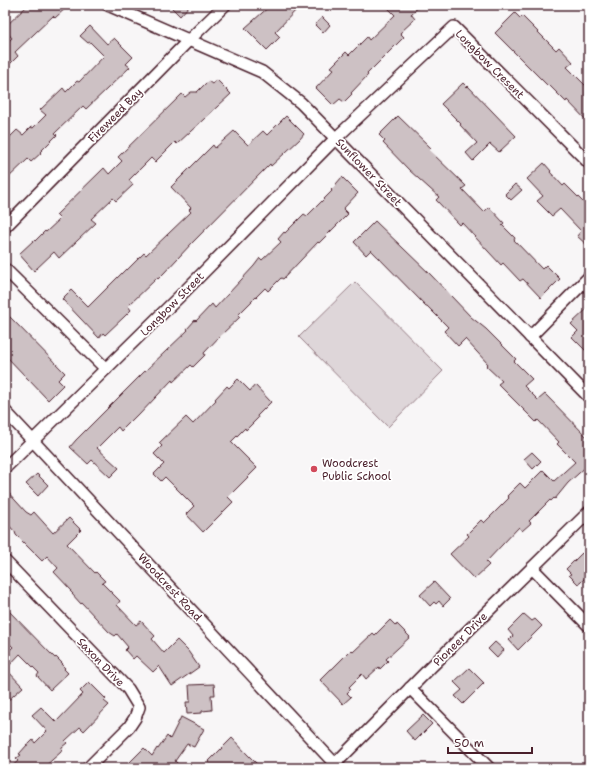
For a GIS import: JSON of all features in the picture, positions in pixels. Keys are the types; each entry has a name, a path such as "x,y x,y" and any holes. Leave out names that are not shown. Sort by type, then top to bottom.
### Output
{"street":[{"name":"Sunflower Street","path":"108,5 262,72 301,103 589,397"},
{"name":"Fireweed Bay","path":"5,226 225,5"},
{"name":"Longbow Cresent","path":"336,138 454,27 589,163"},
{"name":"Longbow Street","path":"5,468 106,369 336,138"},
{"path":"5,269 106,369"},
{"path":"530,337 589,277"},
{"name":"Woodcrest Road","path":"5,411 34,440 333,766"},
{"name":"Pioneer Drive","path":"333,766 589,512"},
{"name":"Saxon Drive","path":"5,561 128,689 138,708 135,718 129,727 88,768"},
{"path":"532,568 589,626"},
{"path":"410,688 488,768"}],"shaded area":[{"path":"355,282 443,371 388,427 299,337"}],"building":[{"path":"28,5 69,5 55,18 53,16 15,52 18,56 5,69 5,43 6,44 12,38 5,30 5,27"},
{"path":"169,5 190,5 180,16"},
{"path":"271,5 301,5 275,32 280,37 267,50 245,28"},
{"path":"385,5 421,5 411,14 415,19 400,33 404,37 367,74 368,75 344,102 340,99 333,105 316,88 334,69 331,67 346,52 349,55 367,37 369,40 395,15"},
{"path":"515,13 520,18 522,16 556,50 559,47 573,62 567,67 589,89 589,123 567,100 566,102 549,85 548,86 495,33"},
{"path":"322,17 330,25 323,33 315,25"},
{"path":"90,26 107,44 114,38 133,57 126,64 130,67 86,109 83,106 55,133 57,135 40,152 41,153 31,162 28,159 5,181 5,142 17,130 23,135 31,127 33,128 46,115 40,110 63,88 66,92 77,81 79,82 104,56 90,42 88,43 80,36"},
{"path":"217,80 231,94 177,144 175,142 155,162 151,158 129,180 133,185 116,201 113,198 91,219 96,223 59,258 54,252 34,271 19,254 60,219 56,215 104,168 109,174 122,161 118,157 182,94 185,97 191,92 197,92 208,81 212,84"},
{"path":"463,83 467,87 468,86 516,136 499,152 490,144 473,161 466,153 477,143 441,104"},
{"path":"286,116 304,134 300,139 271,166 270,164 158,279 157,278 128,306 131,310 105,335 103,333 99,338 62,299 71,290 88,307 126,269 127,270 144,253 146,255 191,212 189,210 191,208 171,187 213,145 215,148 234,131 248,145 263,131 267,135"},
{"path":"398,116 431,148 429,150 466,186 462,189 484,212 489,207 504,223 502,225 515,238 514,240 542,269 546,265 560,279 541,298 523,279 520,281 503,263 501,265 462,223 460,225 436,200 439,197 409,170 383,143 385,141 379,135"},
{"path":"544,163 563,186 565,184 589,208 589,247 577,236 581,231 560,209 552,216 537,201 543,196 527,179"},
{"path":"342,177 358,193 343,209 348,214 319,243 318,242 283,279 281,278 268,291 265,288 238,315 240,317 204,353 205,355 193,367 191,365 173,382 172,380 139,415 138,414 121,431 118,427 97,448 119,468 110,477 92,460 88,464 70,447 76,440 188,330 187,329 195,320 196,321 212,304 215,308 260,258 262,260 281,242 278,239 284,232 285,233 304,214 307,216 332,191 331,190"},
{"path":"515,184 522,190 511,200 505,194"},
{"path":"375,221 431,275 471,317 486,329 516,359 514,361 532,379 524,386 538,400 545,394 589,439 589,464 568,483 555,499 550,500 529,521 531,523 522,531 519,527 486,562 489,565 474,579 450,554 469,536 467,534 481,520 484,523 509,498 507,496 520,483 525,488 543,470 554,481 575,462 557,444 559,442 538,420 536,422 498,384 502,381 486,366 488,364 465,339 458,346 444,331 448,327 371,250 366,255 354,242"},
{"path":"589,307 589,354 572,337 578,331 571,324"},
{"path":"9,316 65,373 58,380 63,385 48,400 5,355 5,320"},
{"path":"238,379 250,391 255,385 271,402 246,430 245,428 231,442 257,468 228,497 233,502 203,532 186,514 194,506 165,477 161,481 154,474 164,464 154,454 162,446 159,443 186,417 193,424 227,386 229,388"},
{"path":"532,452 541,461 533,469 524,459"},
{"path":"37,474 48,485 38,496 26,484"},
{"path":"5,489 26,512 31,515 34,512 53,533 69,518 81,530 67,544 95,573 96,572 105,581 102,583 120,601 117,605 136,625 141,621 155,636 152,639 164,653 177,640 188,651 199,667 172,686 159,666 153,672 136,656 133,659 125,650 128,647 117,634 115,636 109,632 72,594 70,591 71,590 54,572 58,568 47,556 42,561 16,535 5,521"},
{"path":"582,553 589,560 589,574 578,584 569,575 571,574 566,569"},
{"path":"434,582 450,599 443,606 439,601 436,604 434,602 430,606 420,595"},
{"path":"5,607 55,658 56,657 63,664 64,669 68,673 50,690 37,676 39,673 20,654 6,669 23,687 5,703 5,655 13,647 5,639"},
{"path":"524,614 532,621 535,619 542,626 518,650 509,640 513,636 508,630"},
{"path":"390,620 396,626 397,624 410,637 386,659 388,661 380,669 379,667 366,679 362,674 349,687 351,689 347,693 351,697 343,704 320,680 351,650 353,652 373,633 375,635"},
{"path":"495,642 504,650 497,658 488,649"},
{"path":"469,668 484,683 463,704 455,696 462,690 454,682"},
{"path":"89,682 106,699 104,701 109,705 84,731 80,727 65,741 67,743 62,747 61,752 43,768 10,768 18,761 16,759 21,755 19,754 27,745 33,740 35,743 47,731 32,715 41,707 56,722 83,694 80,691"},
{"path":"214,684 215,695 211,695 212,710 202,711 202,713 187,714 186,702 190,702 189,685"},
{"path":"423,715 432,724 415,741 406,731"},
{"path":"181,717 204,729 194,747 187,744 175,761 182,768 124,768 144,748 152,756 167,736 170,739"},
{"path":"232,738 261,768 214,768 208,762"}],"place":[{"name":"Woodcrest Public School","path":"314,469"}]}
